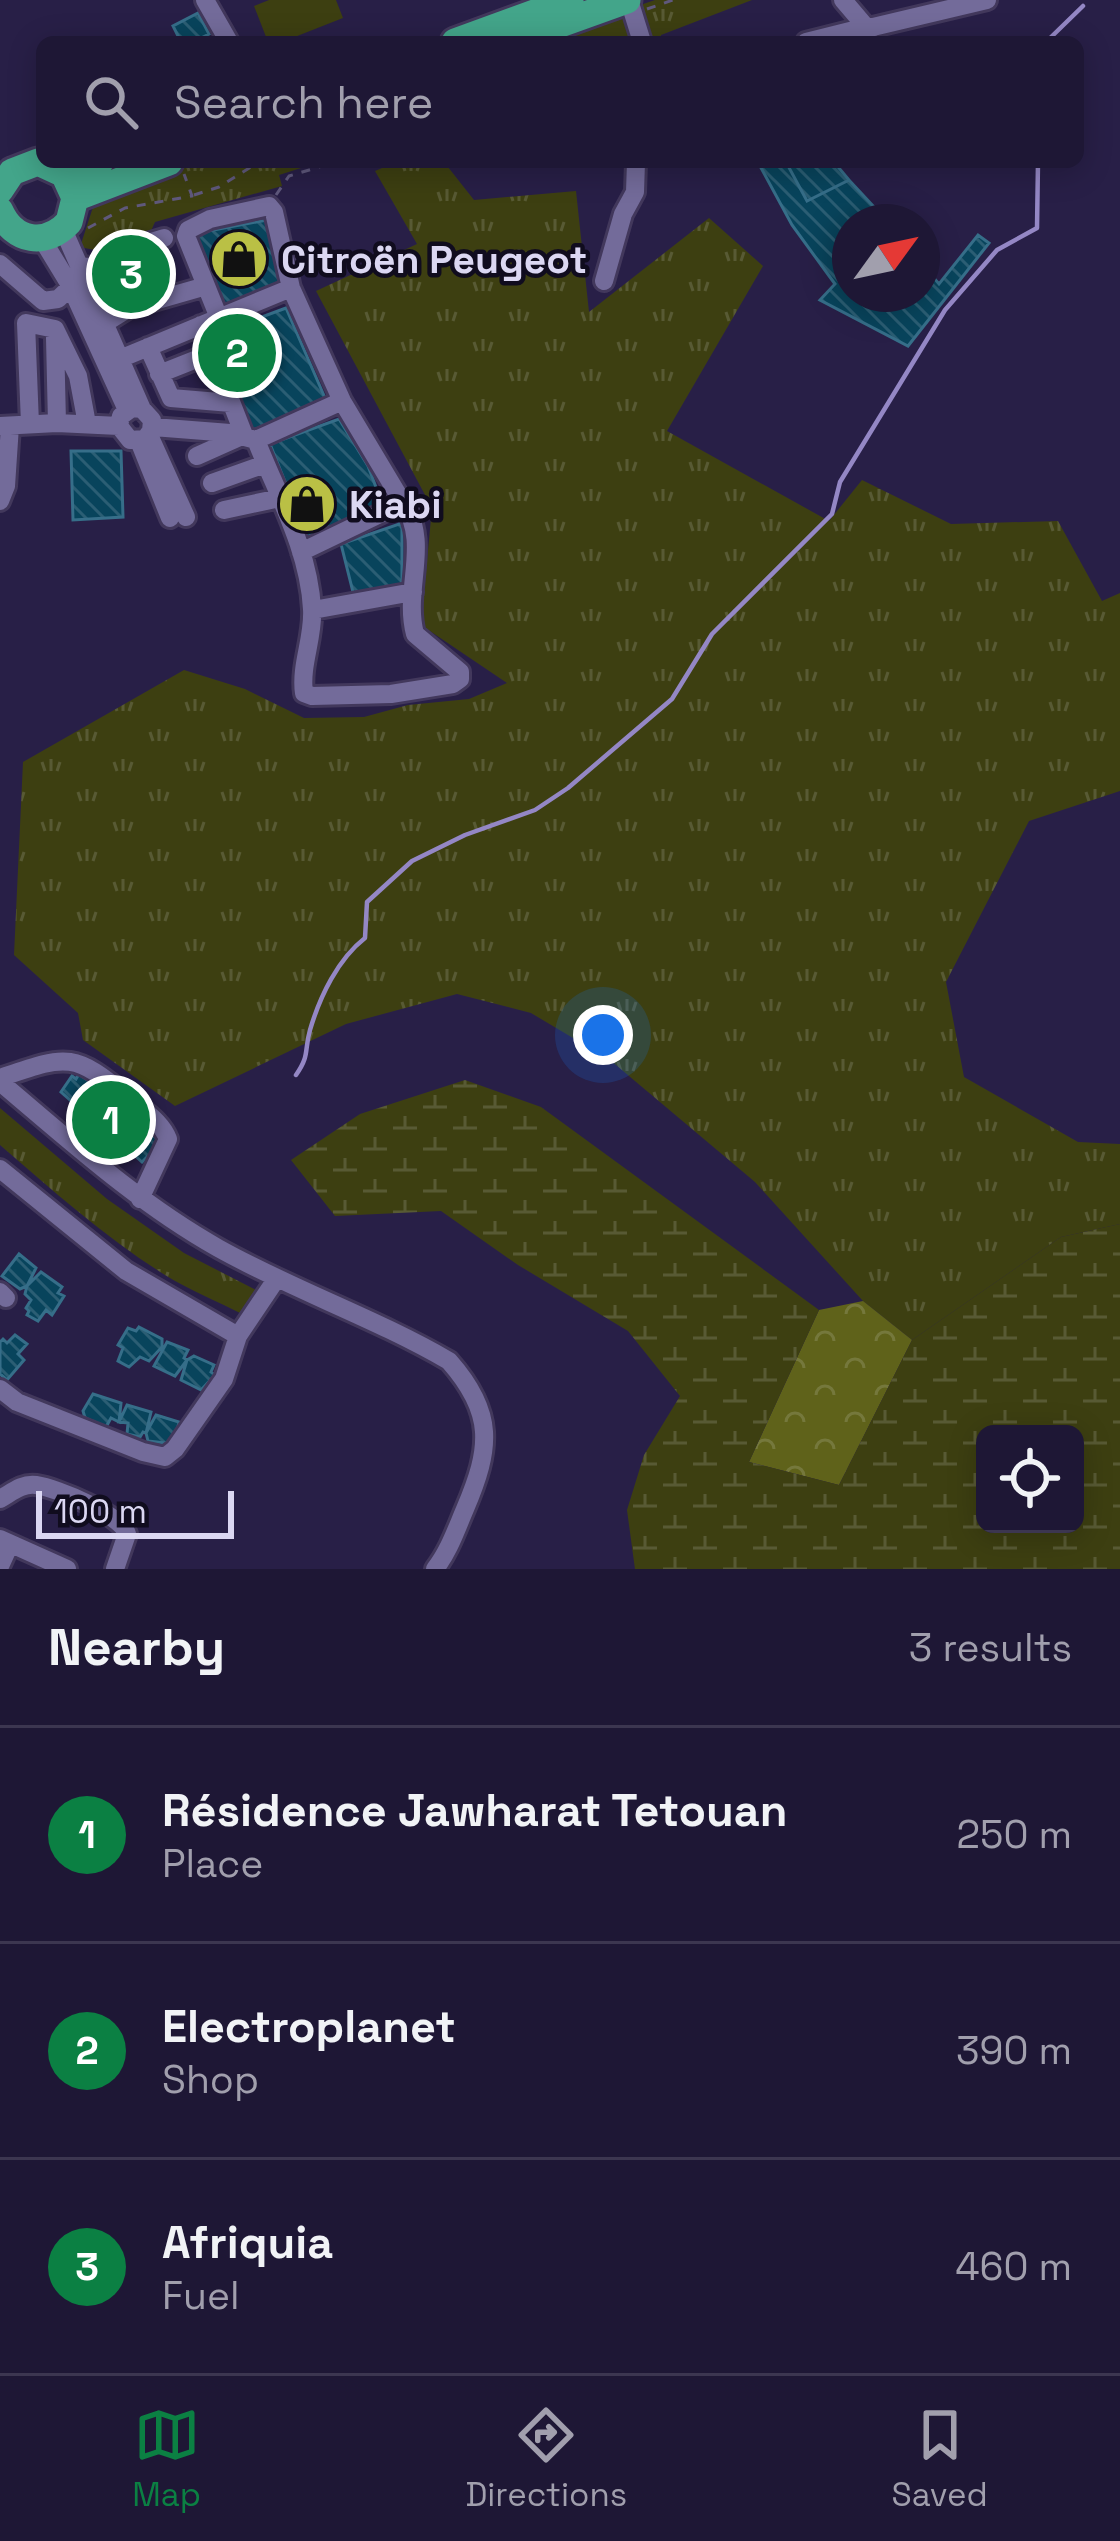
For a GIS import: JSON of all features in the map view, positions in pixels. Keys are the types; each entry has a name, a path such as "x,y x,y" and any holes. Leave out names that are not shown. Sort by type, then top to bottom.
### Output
{"highway":[{"path":"471,36 570,0"},
{"path":"527,36 628,0"},
{"path":"1,183 20,166 36,162"},
{"path":"1,218 22,236 64,232 74,211 69,186 46,168"},
{"path":"69,186 92,168"},
{"path":"69,186 161,168"}],"street":[{"path":"205,0 226,36"},
{"path":"628,0 640,36"},
{"path":"843,0 867,34 987,0"},
{"path":"604,281 623,214 635,193 636,168"},
{"path":"265,205 272,208 291,288 342,401 416,530 415,634 460,672 453,684 391,694 308,695 303,680 313,610 302,552 212,353 206,286 186,236 188,230 237,212 265,205"},
{"path":"64,232 178,518"},
{"path":"0,264 43,301 58,298 78,276 164,238"},
{"path":"106,266 132,277 129,308"},
{"path":"98,327 129,308 206,286"},
{"path":"122,358 291,288"},
{"path":"30,424 26,322 55,328"},
{"path":"98,327 122,358 138,425"},
{"path":"55,328 56,423"},
{"path":"55,328 78,376 87,424"},
{"path":"148,347 171,398 231,403"},
{"path":"160,374 212,353"},
{"path":"183,400 222,380"},
{"path":"197,456 342,401"},
{"path":"0,502 6,486 5,426 138,425 250,437"},
{"path":"212,483 265,464"},
{"path":"224,510 280,498"},
{"path":"302,552 403,502"},
{"path":"313,610 412,592"},
{"path":"140,1199 167,1139 160,1125 91,1067 76,1060 41,1064 0,1080 140,1199 218,1248 449,1361 470,1385 483,1415 486,1447 441,1565"},
{"path":"0,1169 125,1271 238,1336"},
{"path":"0,1389 8,1407 165,1456 184,1438 224,1379 238,1336 278,1278"},
{"path":"0,1499 37,1485 119,1520 127,1534 115,1569"},
{"path":"0,1566 5,1542 67,1569"}],"path":[{"path":"178,168 192,196"},
{"path":"64,232 125,208 219,187 250,168"},
{"path":"272,208 289,176 316,168"}],"green space":[{"path":"269,0 336,0 343,18 297,36 266,36 254,6"},
{"path":"655,0 752,0 661,36 550,36"},
{"path":"180,168 301,168 279,175 282,186 155,222 150,233 115,237 104,252 80,247 95,201"},
{"path":"449,168 474,200 576,191 589,312 709,218 763,266 667,431 829,521 862,480 951,524 1058,521 1102,601 1120,593 1120,791 1029,821 946,982 964,1077 1078,1142 1120,1144 1120,1224 1061,1237 912,1340 863,1301 755,1182 610,1060 531,1013 457,994 346,1024 175,1106 83,1040 78,1013 14,955 23,762 184,670 245,689 304,718 364,717 408,705 469,699 507,683 421,625 432,508 316,291 417,244 375,171"},
{"path":"465,1080 541,1107 819,1310 749,1462 839,1485 912,1340 1061,1237 1120,1224 1120,1569 635,1569 627,1510 644,1455 680,1396 628,1331 518,1265 441,1211 335,1216 291,1160 360,1114"},
{"path":"0,1108 107,1199 184,1253 256,1290 242,1314 143,1261 40,1180 0,1145"},
{"path":"863,1301 912,1340 839,1485 749,1462 819,1310"}],"building":[{"path":"198,13 209,34 178,36 173,26"},
{"path":"761,168 789,168 807,201 849,180 871,204 832,204 832,280 792,225"},
{"path":"789,168 839,168 849,180 807,201"},
{"name":"Citroën Peugeot","path":"267,220 281,284 224,310 192,234"},
{"path":"978,235 989,243 940,305 940,283"},
{"path":"832,287 832,306 820,300"},
{"path":"286,308 325,398 253,432 211,336"},
{"path":"843,312 935,312 908,346"},
{"path":"339,419 368,466 383,506 307,537 270,444"},
{"path":"71,451 121,451 123,517 73,520"},
{"path":"402,523 402,585 355,600 341,544"},
{"path":"79,1074 104,1092 87,1115 61,1092"},
{"path":"109,1097 132,1117 116,1140 91,1119 96,1113 92,1109"},
{"path":"136,1121 160,1141 150,1159 142,1162 121,1143 126,1138 122,1134"},
{"path":"19,1254 36,1268 27,1286 20,1289 2,1276"},
{"path":"41,1272 62,1287 58,1293 64,1296 52,1315 46,1310 38,1321 27,1315 31,1300 25,1294"},
{"path":"139,1327 162,1339 162,1347 149,1361 140,1357 129,1367 118,1361 123,1348 118,1345 128,1328 136,1331"},
{"path":"15,1335 27,1344 18,1354 24,1360 7,1380 0,1374 0,1342 7,1343"},
{"path":"167,1342 188,1350 175,1376 154,1366"},
{"path":"194,1356 214,1365 211,1372 215,1375 201,1390 181,1380 187,1360"},
{"path":"93,1394 121,1403 119,1422 111,1418 106,1427 85,1418 83,1411"},
{"path":"127,1405 151,1412 146,1433 140,1437 127,1434 128,1423 119,1422"},
{"path":"156,1415 179,1422 174,1444 148,1441 146,1433"}],"waterway":[{"path":"1052,36 1083,6"},
{"path":"296,1075 325,991 346,956 365,938 367,902 412,861 465,835 535,810 568,788 672,699 712,634 832,514 840,482 945,310 997,250 1037,228 1038,168"}],"place":[{"name":"Citroën Peugeot","path":"239,259"},
{"name":"Afriquia","path":"131,274"},
{"name":"Electroplanet","path":"237,353"},
{"name":"Kiabi","path":"307,504"},
{"name":"Résidence Jawharat Tetouan","path":"111,1120"}]}
